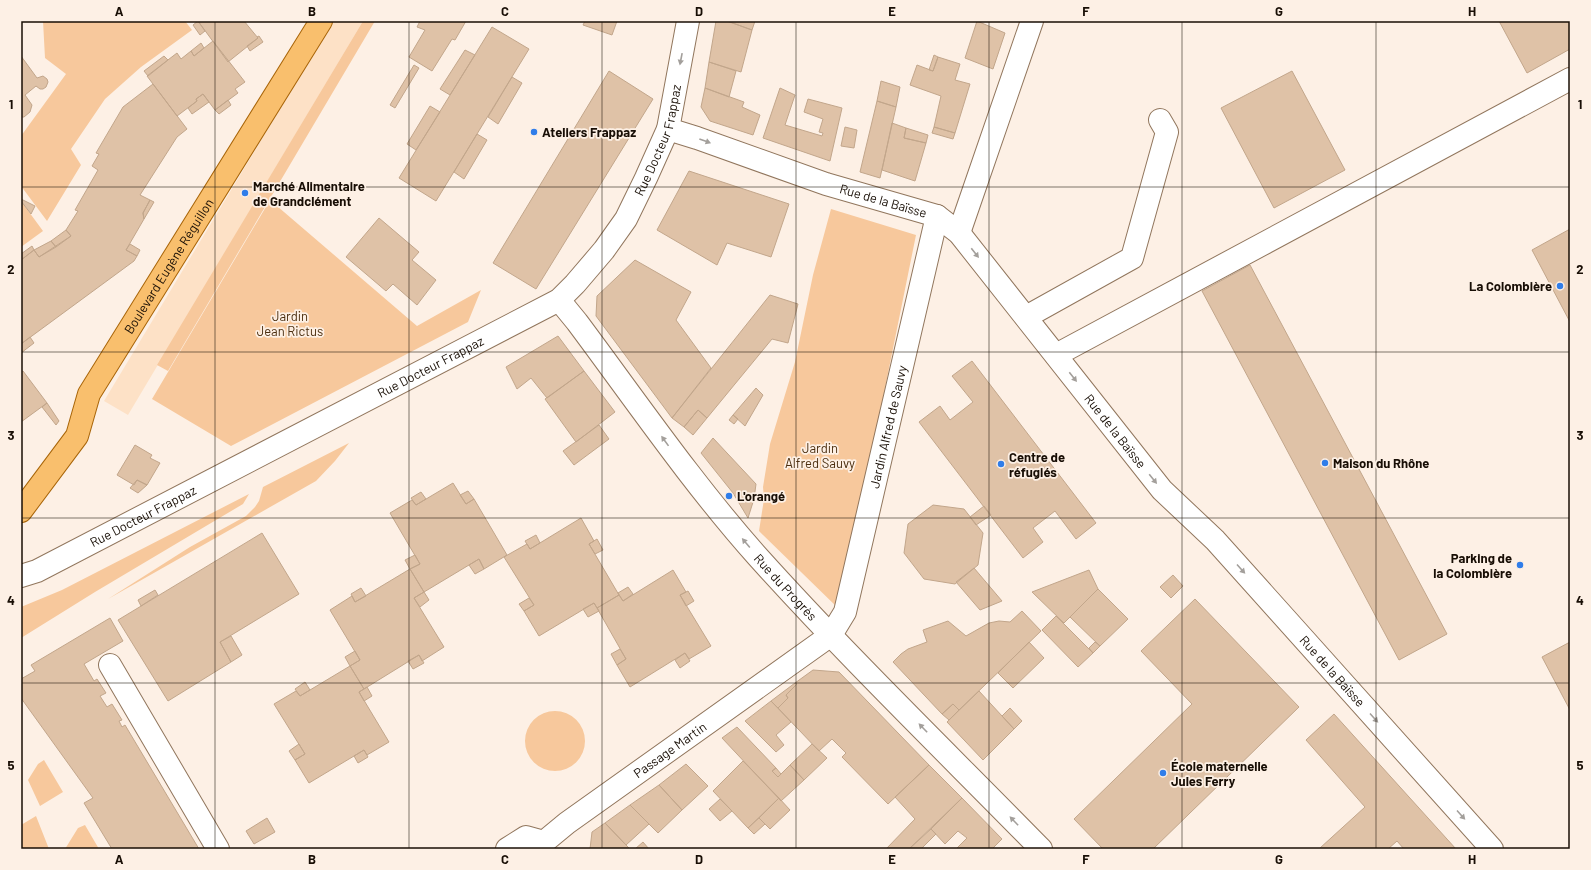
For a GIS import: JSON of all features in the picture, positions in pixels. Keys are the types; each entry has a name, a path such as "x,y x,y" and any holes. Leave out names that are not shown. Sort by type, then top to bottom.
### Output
{"main road":[{"name":"Boulevard Eugène Réguillon","path":"21,510 76,436 89,394 321,21"}],"street":[{"name":"Rue Docteur Frappaz","path":"21,576 37,571 559,300 576,284 604,250 626,219 668,130 688,21"},
{"path":"959,233 1032,21"},
{"path":"1056,355 1570,79"},
{"path":"1026,317 1132,258 1167,132 1160,120"},
{"name":"Rue de la Baïsse","path":"668,130 697,138 832,186 937,216 959,233 1162,490 1215,540 1492,849"},
{"name":"Jardin Alfred de Sauvy","path":"830,634 845,612 937,216"},
{"name":"Rue du Progrès","path":"559,300 695,481 758,556 830,634 1041,849"},
{"name":"Passage Martin","path":"507,849 526,837 548,845 567,823 830,634"},
{"path":"110,664 218,849"}],"shaded area":[{"name":"Marché Alimentaire de Grandclément","path":"333,21 363,21 128,415 104,401"}],"green space":[{"path":"43,21 185,21 192,30 141,67 105,99 71,149 81,165 47,221 21,186 21,136 66,74 45,58"},
{"path":"363,21 375,21 168,371 157,365"},
{"name":"Jardin Jean Rictus","path":"270,200 417,326 481,290 468,322 231,446 152,399"},
{"path":"21,201 43,231 21,247"},
{"name":"Jardin Alfred Sauvy","path":"831,209 916,235 840,610 759,531 764,499 763,487 770,444 795,362 813,275"},
{"path":"349,443 335,461 316,481 108,599 190,547 246,516 259,501 263,487"},
{"path":"249,494 243,504 21,638 21,607 62,590"},
{"path":"555,711 571,716 576,720 580,725 585,741 580,757 576,762 571,766 555,771 539,766 534,762 530,757 525,741 530,725 534,720 539,716"},
{"path":"44,760 63,792 40,806 28,780 38,764"},
{"path":"36,816 49,849 22,849 21,825"},
{"path":"85,825 99,849 65,849 78,828"}],"building":[{"path":"198,21 244,21 258,38 228,62"},
{"path":"198,21 205,31 200,35 193,25"},
{"path":"420,21 466,21 455,40 452,39 432,71 409,57 425,30 417,27"},
{"path":"585,21 617,21 612,35 583,25"},
{"path":"716,21 727,21 752,30 741,72 709,62"},
{"path":"727,21 755,21 752,30"},
{"path":"977,21 1005,33 993,69 965,58"},
{"path":"1499,21 1570,21 1570,49 1527,73"},
{"path":"492,27 529,49 436,201 399,178"},
{"path":"259,36 263,42 250,51 247,46"},
{"path":"213,41 245,82 235,89 238,93 215,110 203,94 196,99 197,101 177,116 147,76 177,53 181,59 191,51 194,56"},
{"path":"201,43 204,48 194,56 191,51"},
{"path":"465,50 475,55 450,95 440,89"},
{"path":"934,55 938,57 933,71 929,70"},
{"path":"21,56 37,78 43,76 48,82 46,87 43,89 36,86 25,95 32,105 30,112 24,117 21,117"},
{"path":"164,56 168,60 148,76 144,71"},
{"path":"938,57 960,64 955,80 970,84 955,133 934,127 941,96 910,85 917,65 933,71"},
{"path":"709,62 736,71 729,97 705,88"},
{"path":"414,65 419,68 395,108 390,105"},
{"path":"609,71 653,99 536,289 493,263"},
{"path":"1292,71 1345,170 1274,208 1221,108"},
{"path":"512,77 522,83 498,124 488,117"},
{"path":"881,81 900,87 896,107 877,101"},
{"path":"153,84 187,129 177,137 140,195 150,200 143,213 144,219 126,250 137,256 134,261 21,344 21,260 34,250 39,257 71,236 66,230 78,211 75,210 98,170 92,166 99,154 96,153 123,107"},
{"path":"705,88 744,102 742,107 760,115 753,135 710,121 701,107"},
{"path":"780,88 795,95 785,125 822,136 823,133 819,132 823,119 804,112 808,99 842,108 830,161 763,138"},
{"path":"203,94 209,102 192,114 188,108"},
{"path":"228,100 231,105 219,114 215,110"},
{"path":"877,101 896,107 880,178 860,172"},
{"path":"430,106 440,112 416,150 407,144"},
{"path":"892,123 906,128 904,138 926,143 915,181 882,170"},
{"path":"845,127 857,130 854,148 841,146"},
{"path":"934,127 955,133 953,139 932,133"},
{"path":"906,128 928,135 926,143 904,138"},
{"path":"477,134 487,140 464,179 454,172"},
{"path":"689,171 789,204 771,257 727,243 717,265 657,230"},
{"path":"21,199 35,206 31,214 21,201"},
{"path":"150,200 154,202 144,219 143,213"},
{"path":"379,218 419,252 412,260 436,280 417,305 393,284 386,291 346,257"},
{"name":"La Colombière","path":"1570,229 1570,322 1532,250"},
{"path":"66,230 71,236 56,247 51,241"},
{"path":"51,241 56,247 39,257 34,250"},
{"path":"130,244 140,250 137,256 126,250"},
{"path":"32,246 34,250 21,260 21,254"},
{"path":"635,260 691,292 676,320 711,368 672,418 596,316 597,296"},
{"name":"Maison du Rhône","path":"1250,265 1447,634 1399,660 1202,291"},
{"path":"770,295 798,304 788,343 772,339 707,418 698,410 684,427 672,418"},
{"path":"558,336 584,371 547,398 531,378 517,389 506,367"},
{"path":"30,337 34,343 21,353 21,344"},
{"name":"Centre de réfugiés","path":"972,361 1096,523 1076,539 1055,511 1033,528 1043,542 1023,558 919,422 940,406 950,420 973,402 952,376"},
{"path":"23,371 47,403 21,422 21,372"},
{"path":"584,371 615,412 576,442 545,399"},
{"path":"756,388 763,395 745,426 733,415"},
{"path":"47,403 59,421 56,425 42,407"},
{"path":"698,410 707,418 693,435 684,427"},
{"path":"733,415 738,419 734,424 729,420"},
{"path":"599,425 609,439 574,465 563,451"},
{"path":"713,438 756,484 754,499 748,518 733,493 701,453"},
{"path":"135,445 152,455 150,458 160,463 147,485 137,480 134,485 117,475"},
{"path":"137,480 147,485 138,493 130,488"},
{"path":"453,483 466,504 474,499 507,555 484,569 479,559 424,592 410,569 420,564 390,513 412,500 416,505"},
{"path":"468,491 474,499 466,504 460,495"},
{"path":"421,492 426,499 416,505 411,498"},
{"path":"933,505 964,509 983,533 978,565 955,584 924,579 904,553 908,524"},
{"path":"984,506 991,515 976,525 970,517"},
{"path":"581,518 594,541 589,544 619,595 597,608 594,603 539,636 524,611 534,605 504,557 527,544 530,549"},
{"path":"262,533 299,594 220,642 231,662 168,701 118,620"},
{"path":"536,535 540,543 530,549 525,541"},
{"path":"597,539 603,550 595,554 589,544"},
{"path":"415,555 420,564 410,569 405,560"},
{"path":"479,559 484,569 475,574 469,565"},
{"path":"974,568 1002,601 980,610 956,582"},
{"path":"410,569 424,592 414,598 444,647 422,661 419,655 364,689 350,666 360,660 330,610 352,596 355,602"},
{"path":"673,570 686,592 680,595 711,646 689,659 685,653 630,687 617,665 626,659 597,608 619,595 623,601"},
{"path":"1089,570 1098,589 1064,623 1032,592"},
{"path":"1173,575 1183,586 1171,598 1160,587"},
{"path":"628,587 633,594 623,601 618,593"},
{"path":"361,588 366,596 355,602 351,594"},
{"path":"1098,589 1128,619 1100,646 1070,617"},
{"path":"155,590 158,595 141,606 138,600"},
{"path":"688,591 694,601 686,606 680,595"},
{"path":"424,592 429,600 420,607 414,598"},
{"path":"529,598 534,605 524,611 519,604"},
{"path":"1195,599 1299,707 1153,849 1103,849 1074,819 1192,704 1141,651"},
{"path":"594,603 599,611 588,617 583,609"},
{"path":"1022,611 1041,631 959,710 953,704 942,714 893,662 908,649 927,642 923,630 948,621 966,636 989,623 999,621 1010,622"},
{"path":"1056,616 1093,653 1078,667 1042,630"},
{"path":"110,618 123,641 84,664 94,681 97,679 106,693 100,696 107,707 112,704 122,720 119,721 122,727 125,725 199,849 112,849 84,803 93,798 21,698 21,679 35,671 31,665"},
{"path":"231,636 242,655 231,662 220,642"},
{"path":"1029,642 1044,658 1013,688 998,673"},
{"path":"1095,642 1100,646 1093,653 1089,648"},
{"path":"1570,642 1570,710 1542,657"},
{"path":"620,649 626,659 617,665 611,654"},
{"path":"355,651 360,660 350,666 345,657"},
{"path":"685,653 690,661 680,668 675,660"},
{"path":"419,655 424,663 413,669 408,661"},
{"path":"350,666 364,689 359,692 389,742 367,755 364,750 309,783 295,760 305,754 274,704 296,691 300,696"},
{"path":"813,670 839,672 929,765 888,804 842,757 846,753 832,739 819,751 778,708 788,698 786,695 797,684 795,683"},
{"path":"305,682 310,690 300,696 295,689"},
{"path":"795,683 797,684 786,695 788,698 778,708 771,701"},
{"path":"367,687 372,696 364,701 359,692"},
{"path":"979,691 1014,729 983,760 947,722"},
{"path":"771,701 791,722 776,735 784,745 776,752 745,721"},
{"path":"953,704 959,710 949,720 942,714"},
{"path":"1010,708 1022,721 1014,729 1002,716"},
{"path":"1334,714 1456,849 1404,849 1397,841 1388,849 1320,848 1365,807 1306,740"},
{"path":"737,727 776,768 772,771 778,777 790,765 804,780 781,801 722,738"},
{"path":"299,744 305,754 295,760 289,751"},
{"path":"812,744 827,758 804,780 790,765"},
{"path":"364,750 368,757 358,763 354,756"},
{"path":"743,761 779,798 748,828 713,791"},
{"path":"686,764 708,786 682,810 659,785"},
{"path":"929,765 962,798 909,849 886,849 915,819 895,797"},
{"path":"776,768 781,774 778,777 772,771"},
{"path":"659,785 682,810 658,833 630,805"},
{"path":"779,798 790,810 770,829 759,818"},
{"path":"962,798 1002,839 992,849 956,849 967,838 958,831 945,844 931,829"},
{"path":"720,799 732,811 720,821 709,809"},
{"path":"630,805 649,824 626,845 605,823"},
{"path":"267,818 275,832 254,844 246,831"},
{"path":"759,818 765,824 754,834 748,828"},
{"path":"605,823 630,849 590,849 592,832"},
{"path":"931,829 936,834 921,849 909,849"},
{"path":"643,842 649,849 635,849"}],"place":[{"name":"Ateliers Frappaz","path":"534,132"},
{"name":"Marché Alimentaire de Grandclément","path":"245,193"},
{"name":"La Colombière","path":"1560,286"},
{"name":"Maison du Rhône","path":"1325,463"},
{"name":"Centre de réfugiés","path":"1001,464"},
{"name":"L'orangé","path":"729,496"},
{"name":"Parking de la Colombière","path":"1520,565"},
{"name":"École maternelle Jules Ferry","path":"1163,773"}]}
